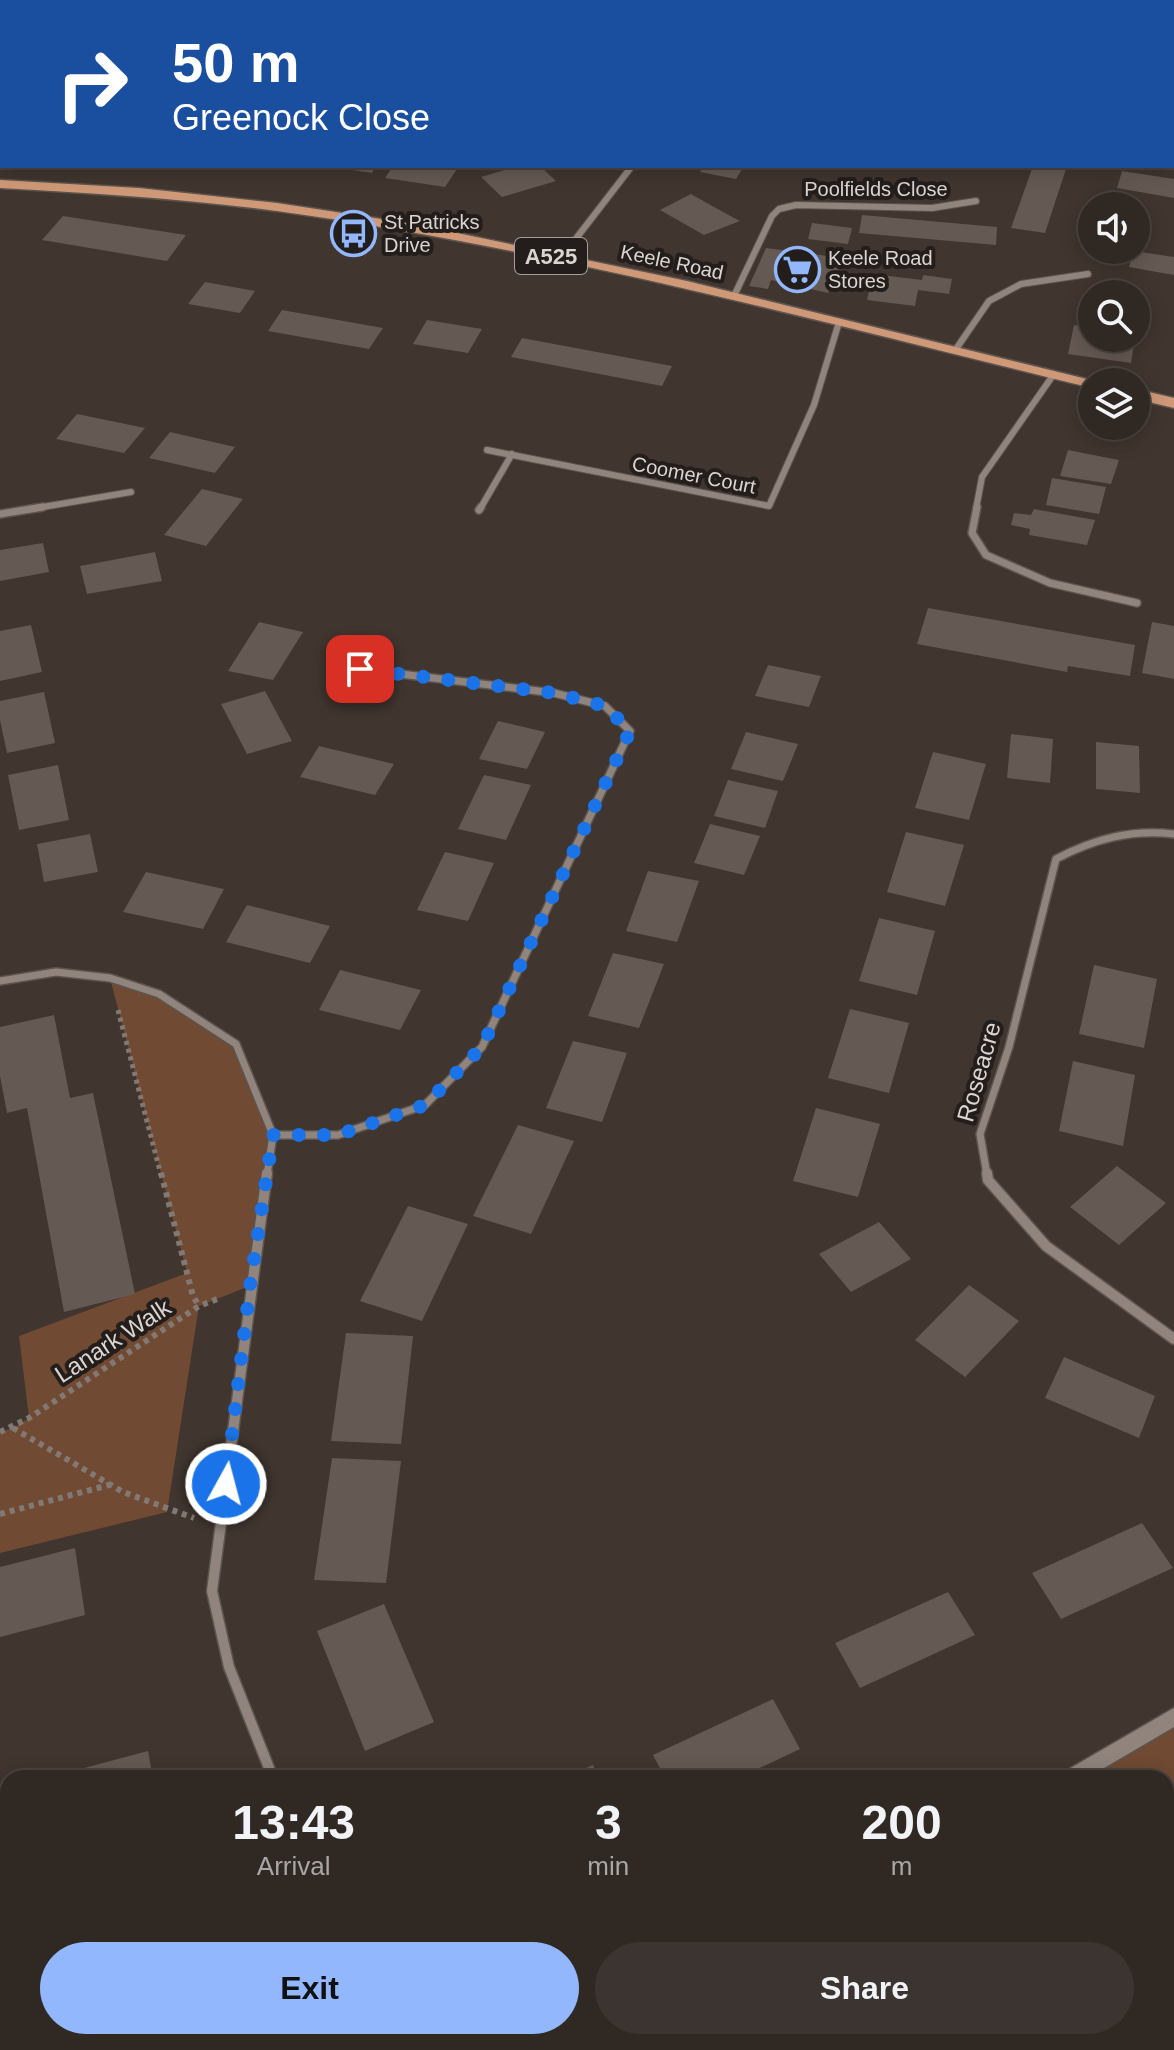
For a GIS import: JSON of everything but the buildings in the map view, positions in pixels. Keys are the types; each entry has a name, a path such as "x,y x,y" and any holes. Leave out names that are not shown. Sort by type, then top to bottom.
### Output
{"main road":[{"name":"Keele Road","path":"0,184 210,198 389,225 734,296 1078,380"},
{"path":"1150,397 1174,403"}],"street":[{"path":"561,258 630,168"},
{"name":"Poolfields Close","path":"734,296 772,216 779,209 796,205 932,208 976,201"},
{"path":"956,349 989,301 1021,284 1088,274"},
{"name":"Coomer Court","path":"487,450 769,506 814,405 839,322"},
{"path":"1054,374 982,477 972,533 986,555 1050,583 1137,603"},
{"path":"479,510 512,454"},
{"path":"0,514 131,492"},
{"path":"273,1135 338,1135 425,1105 482,1047 630,731 605,706 554,693 360,669"},
{"name":"Roseacre","path":"1174,834 1147,829 1086,841 1056,859 1009,1047 980,1134 988,1180 1046,1246 1174,1339"},
{"path":"0,981 56,972 110,978 159,994 236,1044 273,1135 250,1286 223,1525 212,1591 229,1667 270,1770"},
{"path":"1084,1770 1174,1717"}],"path":[{"path":"110,978 193,1296 199,1306"},
{"name":"Lanark Walk","path":"0,1432 13,1428 199,1306 250,1286"},
{"path":"13,1428 110,1484 167,1512 223,1525"},
{"path":"0,1514 110,1484"}],"shaded area":[{"path":"110,978 159,994 236,1044 273,1135 250,1286 199,1306 167,1512 0,1553 0,1432 29,1418 19,1336 187,1273"},
{"path":"1174,1717 1174,1770 1084,1770"}],"place":[{"name":"St Patricks Drive","path":"353,234"},
{"name":"Keele Road Stores","path":"797,269"}],"route":[{"path":"226,1484 250,1286 273,1135 338,1135 425,1105 482,1047 630,731 605,706 554,693 360,669"}]}
